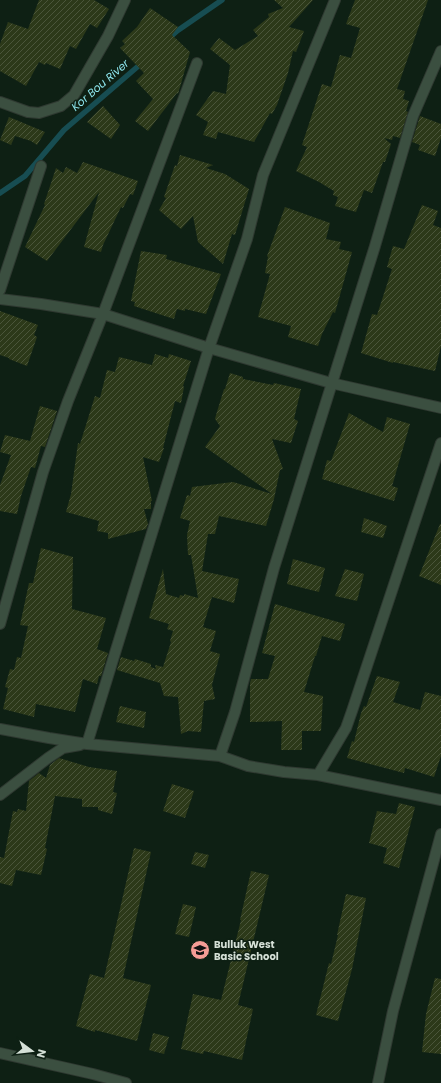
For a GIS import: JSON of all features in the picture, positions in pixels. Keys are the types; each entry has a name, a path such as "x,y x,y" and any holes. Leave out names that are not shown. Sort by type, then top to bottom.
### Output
{"street":[{"path":"0,102 28,112 39,113 62,106 74,95 108,36 125,0"},
{"path":"87,744 209,348 247,239 263,175 335,0"},
{"path":"220,756 235,712 274,568 375,246 413,116 441,51"},
{"path":"0,624 43,472 68,401 103,314 196,63"},
{"path":"0,290 41,166"},
{"path":"0,299 103,314 209,348 331,383 441,408"},
{"path":"318,775 346,728 441,443"},
{"path":"0,729 87,744 220,756 248,766 284,772 318,775 441,800"},
{"path":"0,795 63,748 87,744"},
{"path":"378,1083 393,1011 441,834"},
{"path":"0,1054 93,1074 126,1083"}],"building":[{"path":"39,0 94,0 109,9 97,28 90,24 76,49 70,46 60,69 46,63 45,65 39,62 26,86 0,71 0,44 8,22 28,29"},
{"path":"274,0 313,0 289,27 304,31 296,52 293,51 288,73 277,105 272,114 270,113 254,142 218,132 216,139 203,135 208,122 196,115 213,91 226,94 230,65 210,49 219,38 235,50 258,36 253,30 269,17 268,14 283,8"},
{"path":"355,0 428,0 397,89 405,91 403,99 409,101 406,111 408,112 400,138 393,136 392,140 384,138 391,144 385,162 383,162 372,193 364,190 356,212 335,206 338,197 333,195 334,191 296,171 307,147 302,145 322,84 331,87 340,55 351,58 360,28 346,24"},
{"path":"150,8 178,27 172,35 190,52 178,94 177,93 148,131 135,121 153,99 136,81 144,73 120,48 125,44 122,41 137,27"},
{"path":"103,106 120,125 111,139 87,122"},
{"path":"420,116 441,124 441,138 435,156 418,150 420,145 412,142"},
{"path":"9,117 45,132 37,145 31,141 15,136 11,145 0,140"},
{"path":"180,155 213,165 206,168 225,174 249,189 235,235 232,234 223,264 198,242 193,216 181,229 159,210 166,198 164,197"},
{"path":"83,162 138,181 133,195 130,194 123,208 121,207 101,252 84,247 99,192 47,261 25,247 45,205 44,204 56,168 63,173 66,167 77,173"},
{"path":"422,205 438,211 433,225 441,228 441,346 435,371 393,363 361,353 372,314 377,315 392,269 387,267 393,246 404,249"},
{"path":"285,207 330,223 326,239 341,242 339,249 352,252 335,313 333,312 318,346 288,337 291,326 258,317 270,274 265,273 267,256"},
{"path":"141,251 167,255 166,259 221,274 206,314 185,309 185,311 177,309 174,319 134,306 135,302 131,301"},
{"path":"0,311 38,325 34,335 37,337 27,366 0,355"},
{"path":"155,354 168,358 169,354 191,361 183,386 181,403 175,401 164,448 159,462 143,457 152,501 151,509 144,509 148,524 146,529 108,539 108,533 97,531 99,521 66,512 71,494 78,443 80,444 95,396 100,398 107,370 115,372 119,357 152,365"},
{"path":"230,373 243,377 243,379 273,385 274,383 301,389 294,419 298,421 291,443 272,439 283,469 280,470 274,499 266,526 219,516 215,534 208,534 202,571 239,579 234,603 212,597 203,627 216,631 210,651 220,654 212,685 215,699 204,701 201,732 188,731 181,734 178,697 164,696 160,683 117,670 121,657 134,661 135,659 151,664 151,667 156,669 155,665 163,667 173,631 167,629 169,624 149,618 163,569 166,594 179,598 180,595 184,596 184,594 198,598 191,555 188,555 187,535 190,521 180,518 187,495 190,496 192,487 233,482 272,494 205,447 220,426 215,419"},
{"path":"40,406 57,411 45,447 41,446 35,468 31,467 21,496 17,514 0,511 0,485 11,455 0,452 5,435 30,441"},
{"path":"349,413 383,432 387,417 410,424 392,486 398,488 394,501 322,479 327,460 331,461"},
{"path":"364,518 387,526 383,538 361,532"},
{"path":"441,524 441,585 419,576"},
{"path":"41,548 73,557 72,609 106,618 97,649 108,653 97,684 83,679 75,712 36,704 34,717 3,709 8,688 5,687 10,669 14,670 17,657 21,658 28,626 20,625 29,583 33,583"},
{"path":"293,559 325,568 319,592 287,584"},
{"path":"345,569 364,574 357,601 335,596"},
{"path":"275,604 345,624 340,641 322,636 315,656 304,692 323,696 321,731 302,731 302,750 281,750 282,721 250,722 251,679 268,679 275,656 262,653"},
{"path":"377,676 400,682 393,702 420,710 425,692 441,696 441,756 434,777 405,768 404,773 347,758 352,741 354,742 361,713 364,706 366,707"},
{"path":"120,706 146,712 144,728 116,722"},
{"path":"59,758 89,767 117,771 113,792 117,793 112,814 98,810 98,807 82,807 82,799 55,796 45,848 47,849 41,875 16,870 12,886 0,883 0,857 4,858 13,811 17,812 18,809 26,811 29,781 39,773 46,778 50,765"},
{"path":"172,784 194,791 185,818 163,811"},
{"path":"399,803 415,807 399,868 383,863 387,848 369,843 377,811 396,814"},
{"path":"134,848 151,852 123,978 151,985 137,1041 95,1030 95,1032 76,1026 90,974 104,978"},
{"path":"195,852 209,855 205,868 191,864"},
{"path":"251,871 269,875 238,1005 253,1009 242,1060 204,1051 203,1054 181,1049 193,994 221,1000 241,920"},
{"path":"346,894 366,898 352,969 338,1021 316,1015 329,963 331,964"},
{"path":"183,904 196,907 189,937 175,934"},
{"path":"435,978 441,979 441,1054 422,1052 426,1014"},
{"path":"153,1033 169,1037 164,1054 149,1050"}],"waterway":[{"name":"Kor Bou River","path":"167,40 177,31 222,0"},
{"name":"Kor Bou River","path":"0,193 25,176 64,130 143,62"}],"place":[{"name":"Bulluk West Basic School","path":"200,950"}]}
